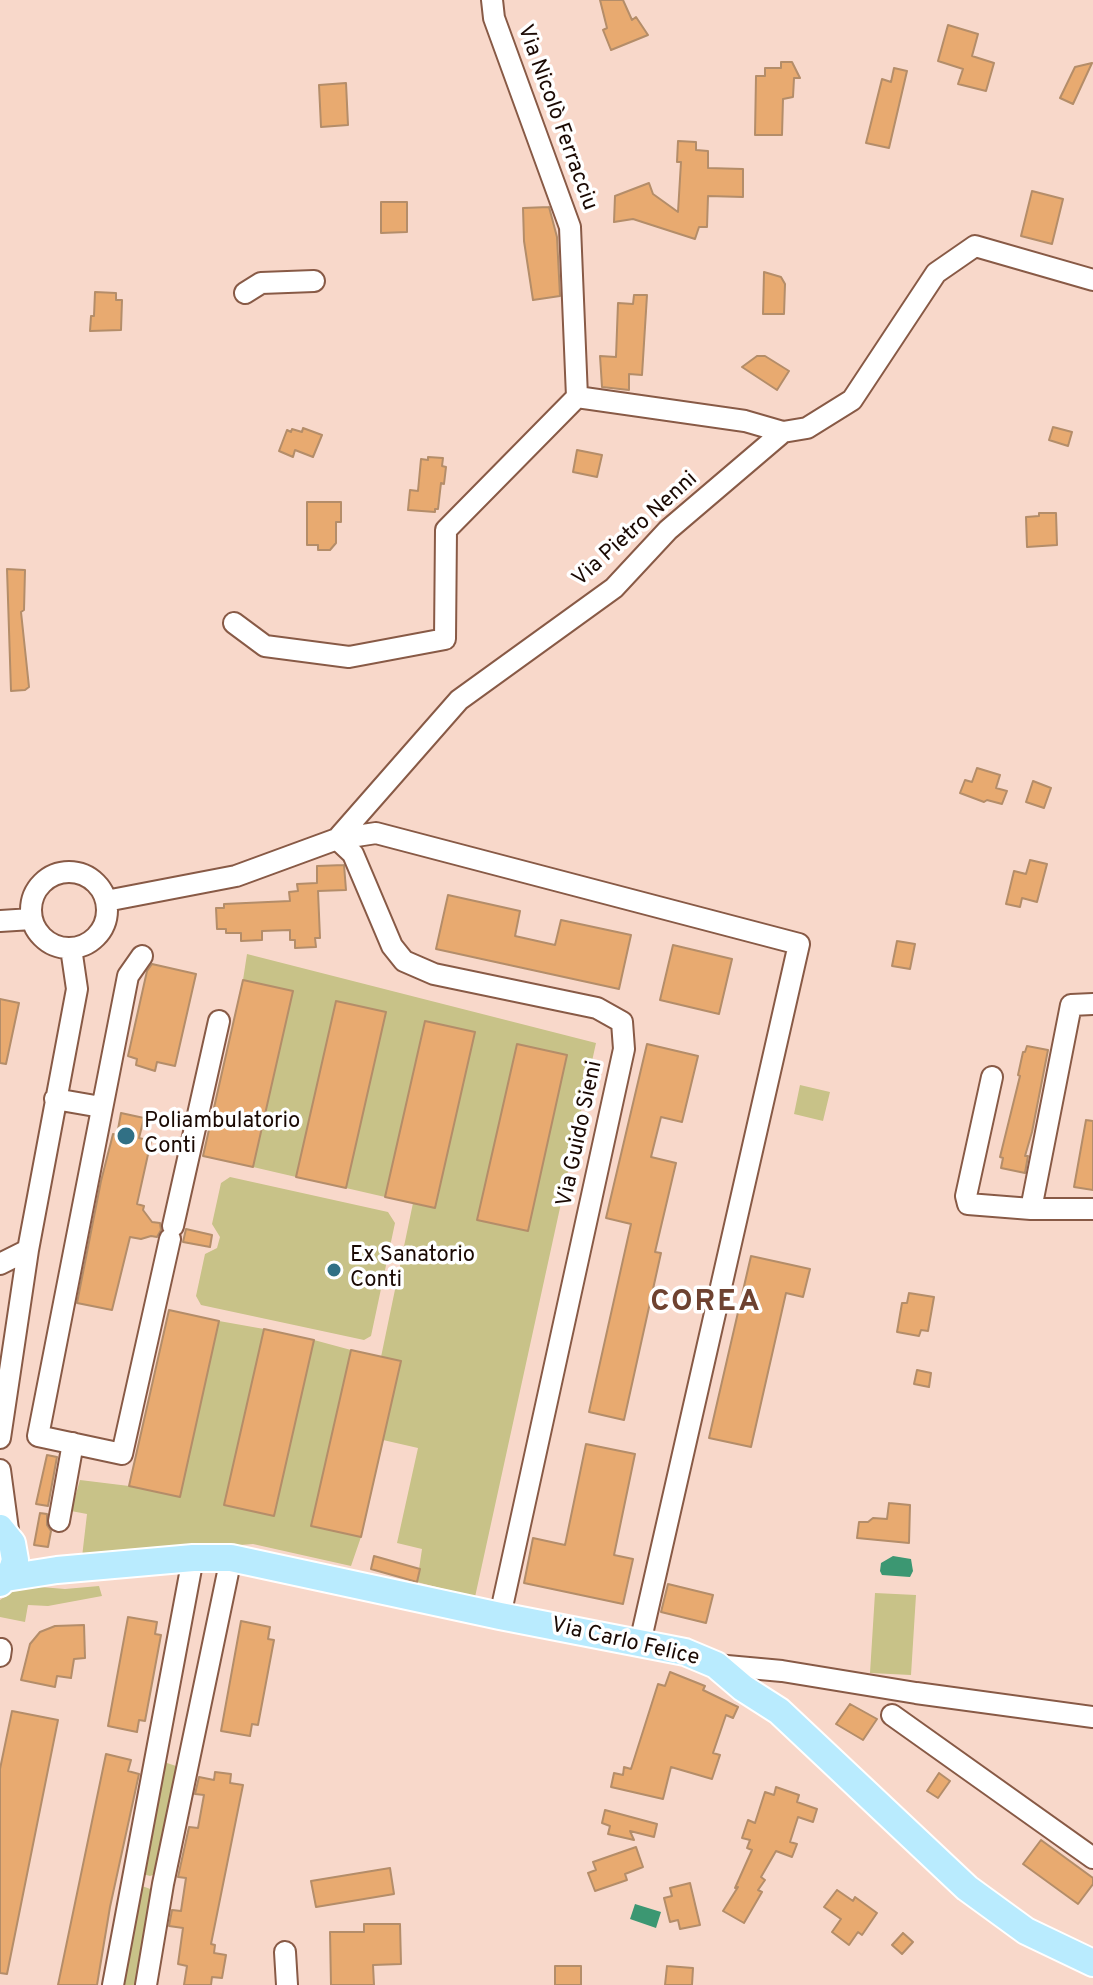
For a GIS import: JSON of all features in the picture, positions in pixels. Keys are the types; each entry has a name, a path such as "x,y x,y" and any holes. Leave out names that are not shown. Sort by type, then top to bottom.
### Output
{"main road":[{"path":"8,1538 57,1570"},
{"path":"3,1580 12,1570 8,1538"},
{"name":"Via Carlo Felice","path":"3,1580 57,1570 193,1558 231,1558 685,1652 716,1665 743,1688 779,1711 967,1888 1026,1931 1093,1963"}],"street":[{"name":"Via Nicolò Ferracciu","path":"492,0 494,18 570,227 577,397"},
{"name":"Via Pietro Nenni","path":"106,901 236,876 337,839 459,700 614,588 668,530 783,432 807,428 852,400 936,273 975,246 1093,280"},
{"path":"245,293 261,283 314,281"},
{"path":"234,623 265,646 349,657 445,639 446,530 577,397 745,421 783,432"},
{"path":"337,839 376,833 799,944 640,1643"},
{"name":"Via Guido Sieni","path":"337,839 353,854 392,946 404,961 434,974 597,1008 622,1022 624,1049 500,1616"},
{"path":"70,872 93,881 106,901 107,912 100,932 82,946 71,948 51,944 36,929 32,919 33,896 47,879 58,874 70,872"},
{"path":"0,921 32,919"},
{"path":"0,1438 28,1250 77,989 71,948"},
{"path":"142,956 128,976 38,1436 122,1454 219,1021"},
{"path":"1031,1209 1071,1005 1093,1004"},
{"path":"992,1077 966,1196 968,1204 1031,1209 1093,1209"},
{"path":"55,1099 101,1107"},
{"path":"0,1264 28,1250"},
{"path":"59,1521 73,1443"},
{"path":"0,1470 8,1538"},
{"path":"113,1985 193,1558"},
{"path":"146,1985 163,1884 231,1558"},
{"path":"187,1596 220,1601"},
{"path":"716,1665 782,1671 1093,1717"},
{"path":"892,1715 1093,1858"},
{"path":"157,1748 189,1754"},
{"path":"132,1878 163,1884"},
{"path":"285,1952 287,1985"}],"shaded area":[{"path":"247,954 596,1043 475,1597 417,1582 422,1549 397,1543 418,1448 383,1440 401,1362 381,1357 413,1203 435,1207 475,1032 425,1021 385,1197 346,1188 386,1012 336,1001 296,1177 253,1167 293,992 243,980","holes":["518,1044 567,1055 527,1231 478,1220"]},
{"path":"800,1085 830,1092 823,1121 794,1114"},
{"path":"230,1177 388,1212 395,1223 371,1336 364,1340 201,1305 196,1296 205,1254 217,1248 220,1237 212,1224 221,1183"},
{"path":"219,1321 264,1329 224,1505 274,1516 314,1340 351,1350 311,1526 361,1537 351,1566 253,1544 82,1557 87,1514 71,1511 80,1480 180,1497"},
{"path":"893,1556 911,1559 913,1571 910,1577 882,1575 881,1563"},
{"path":"28,1586 65,1589 99,1586 102,1596 48,1606 28,1605 25,1622 0,1617 0,1600 16,1589"},
{"path":"875,1593 916,1595 911,1675 870,1673"},
{"path":"164,1762 176,1766 178,1772 156,1874 150,1876 143,1874"},
{"path":"142,1886 153,1890 139,1985 117,1985"},
{"path":"635,1904 661,1912 656,1928 630,1919"}],"building":[{"path":"600,0 623,0 632,20 636,17 648,35 611,50 603,30 607,28"},
{"path":"948,25 978,34 972,56 994,63 986,91 958,84 963,69 938,61"},
{"path":"781,62 792,62 800,78 794,78 793,97 783,99 782,135 755,135 756,76 765,76 765,68 781,68"},
{"path":"1092,63 1073,104 1060,98 1075,67"},
{"path":"894,68 907,71 889,148 866,143 882,79 891,82"},
{"path":"346,83 348,125 321,127 319,85"},
{"path":"678,141 696,142 696,150 708,151 708,168 743,169 743,197 708,196 707,227 699,227 695,239 633,219 614,222 615,196 649,183 653,194 678,212 681,162 677,162"},
{"path":"1032,191 1063,199 1052,244 1021,236"},
{"path":"381,202 407,202 407,232 381,233"},
{"path":"549,207 557,237 560,296 533,300 524,241 523,208"},
{"path":"764,272 781,277 785,284 784,314 763,314"},
{"path":"95,292 116,293 116,300 122,300 121,330 90,331"},
{"path":"634,295 647,295 642,375 629,374 629,390 602,387 600,356 616,357 618,303 633,304"},
{"path":"757,356 765,356 789,371 777,390 742,367"},
{"path":"1053,427 1072,432 1068,446 1049,440"},
{"path":"303,428 322,435 313,457 295,450 293,457 279,451 287,430 302,432"},
{"path":"577,450 602,455 597,477 573,472"},
{"path":"428,457 443,458 442,466 446,467 438,509 435,512 408,510 410,490 418,491 421,459 428,460"},
{"path":"307,502 341,502 341,522 336,522 336,543 330,550 318,550 318,545 307,545"},
{"path":"1039,513 1056,513 1057,545 1027,547 1026,517 1039,516"},
{"path":"7,569 25,570 24,610 21,612 29,687 25,690 11,691"},
{"path":"977,768 1000,775 996,788 1007,791 1002,804 984,802 960,793 965,780 972,782"},
{"path":"1033,781 1051,788 1044,808 1026,802"},
{"path":"1030,860 1047,864 1037,902 1022,898 1020,907 1006,904 1014,871 1026,874"},
{"path":"344,865 346,890 318,891 320,938 315,938 316,947 295,948 295,940 290,940 290,930 262,931 262,940 241,941 241,933 226,933 226,929 217,929 216,908 224,908 224,904 290,901 289,892 298,891 297,884 317,883 317,866"},
{"path":"448,895 520,911 515,936 555,945 561,920 631,935 619,989 436,949"},
{"path":"897,941 915,944 910,969 892,966"},
{"path":"673,945 732,959 719,1014 660,1000"},
{"path":"152,964 196,974 175,1066 157,1062 155,1071 136,1065 137,1059 128,1056 147,971"},
{"path":"243,980 293,991 253,1167 203,1156"},
{"path":"0,999 19,1003 6,1064 0,1063"},
{"path":"336,1001 386,1012 346,1188 296,1177"},
{"path":"425,1021 475,1032 435,1208 385,1197"},
{"path":"517,1044 567,1055 528,1231 477,1220"},
{"path":"647,1044 698,1056 682,1122 661,1117 651,1157 676,1163 655,1252 661,1253 624,1420 589,1412 631,1224 606,1218"},
{"path":"1027,1046 1048,1050 1025,1156 1028,1156 1025,1173 1001,1168 1003,1158 1000,1157 1023,1052"},
{"path":"121,1113 144,1118 139,1138 151,1141 137,1204 144,1206 143,1210 152,1222 160,1223 161,1230 157,1237 130,1237 112,1310 77,1303 101,1181"},
{"path":"1086,1120 1093,1121 1093,1190 1074,1187"},
{"path":"186,1229 212,1235 210,1247 183,1242"},
{"path":"751,1256 810,1269 803,1297 786,1293 751,1447 709,1438"},
{"path":"909,1293 934,1297 928,1331 921,1330 919,1336 897,1332 902,1303 907,1303"},
{"path":"169,1310 219,1321 180,1497 129,1486"},
{"path":"264,1329 314,1340 274,1516 224,1505"},
{"path":"351,1350 401,1361 361,1537 311,1526"},
{"path":"917,1370 931,1373 929,1387 914,1384"},
{"path":"586,1444 635,1454 614,1555 633,1559 623,1604 524,1583 533,1538 565,1545"},
{"path":"47,1455 57,1457 48,1506 36,1504"},
{"path":"889,1503 910,1505 909,1543 857,1538 859,1522 868,1522 873,1518 887,1519"},
{"path":"40,1513 47,1514 47,1525 51,1531 48,1547 34,1545"},
{"path":"374,1556 420,1569 417,1582 371,1569"},
{"path":"668,1584 713,1595 706,1623 661,1612"},
{"path":"128,1617 157,1622 155,1634 161,1635 145,1721 139,1720 137,1732 108,1726"},
{"path":"241,1621 270,1627 268,1639 274,1640 258,1725 252,1724 250,1736 221,1731"},
{"path":"84,1625 85,1658 74,1659 71,1678 57,1676 55,1687 21,1680 30,1644 40,1632 55,1626"},
{"path":"670,1672 705,1686 703,1690 738,1707 733,1718 726,1715 713,1753 720,1755 712,1779 671,1767 663,1799 611,1787 614,1773 623,1775 624,1767 631,1769 658,1684 665,1686"},
{"path":"850,1704 877,1719 863,1740 836,1724"},
{"path":"12,1711 58,1720 7,1974 0,1973 0,1769"},
{"path":"106,1754 131,1760 128,1771 139,1774 110,1907 97,1985 58,1985"},
{"path":"215,1772 231,1774 230,1783 243,1785 211,1944 215,1945 214,1953 226,1955 222,1978 212,1977 211,1985 184,1985 187,1966 178,1964 183,1928 169,1926 172,1910 181,1911 186,1878 178,1877 189,1827 198,1828 204,1795 195,1794 199,1777 214,1780"},
{"path":"939,1773 950,1781 938,1798 927,1791"},
{"path":"776,1787 799,1795 797,1802 817,1809 813,1822 798,1817 790,1842 797,1844 792,1857 776,1851 761,1877 765,1880 758,1890 762,1892 744,1923 723,1911 738,1887 735,1888 752,1850 747,1848 750,1840 742,1838 748,1820 755,1823 765,1792 774,1795"},
{"path":"605,1810 657,1824 654,1837 630,1831 634,1840 608,1834 610,1826 602,1823"},
{"path":"1041,1840 1093,1878 1093,1884 1078,1904 1023,1864"},
{"path":"636,1847 643,1867 625,1874 627,1880 595,1891 588,1873 596,1870 593,1862"},
{"path":"390,1868 394,1894 316,1907 311,1881"},
{"path":"690,1883 700,1925 680,1929 678,1920 670,1922 664,1898 672,1896 670,1888"},
{"path":"837,1890 853,1901 855,1897 877,1913 862,1935 858,1932 849,1945 832,1932 841,1919 824,1907"},
{"path":"364,1924 400,1924 401,1964 373,1965 374,1985 331,1985 330,1932 364,1932"},
{"path":"903,1933 913,1942 902,1954 892,1945"},
{"path":"555,1966 581,1966 581,1985 555,1985"},
{"path":"667,1966 693,1968 692,1985 665,1985"}],"place":[{"name":"Poliambulatorio Conti","path":"126,1136"},
{"name":"Ex Sanatorio Conti","path":"334,1270"}],"district":[{"name":"COREA","path":"706,1304"}]}
